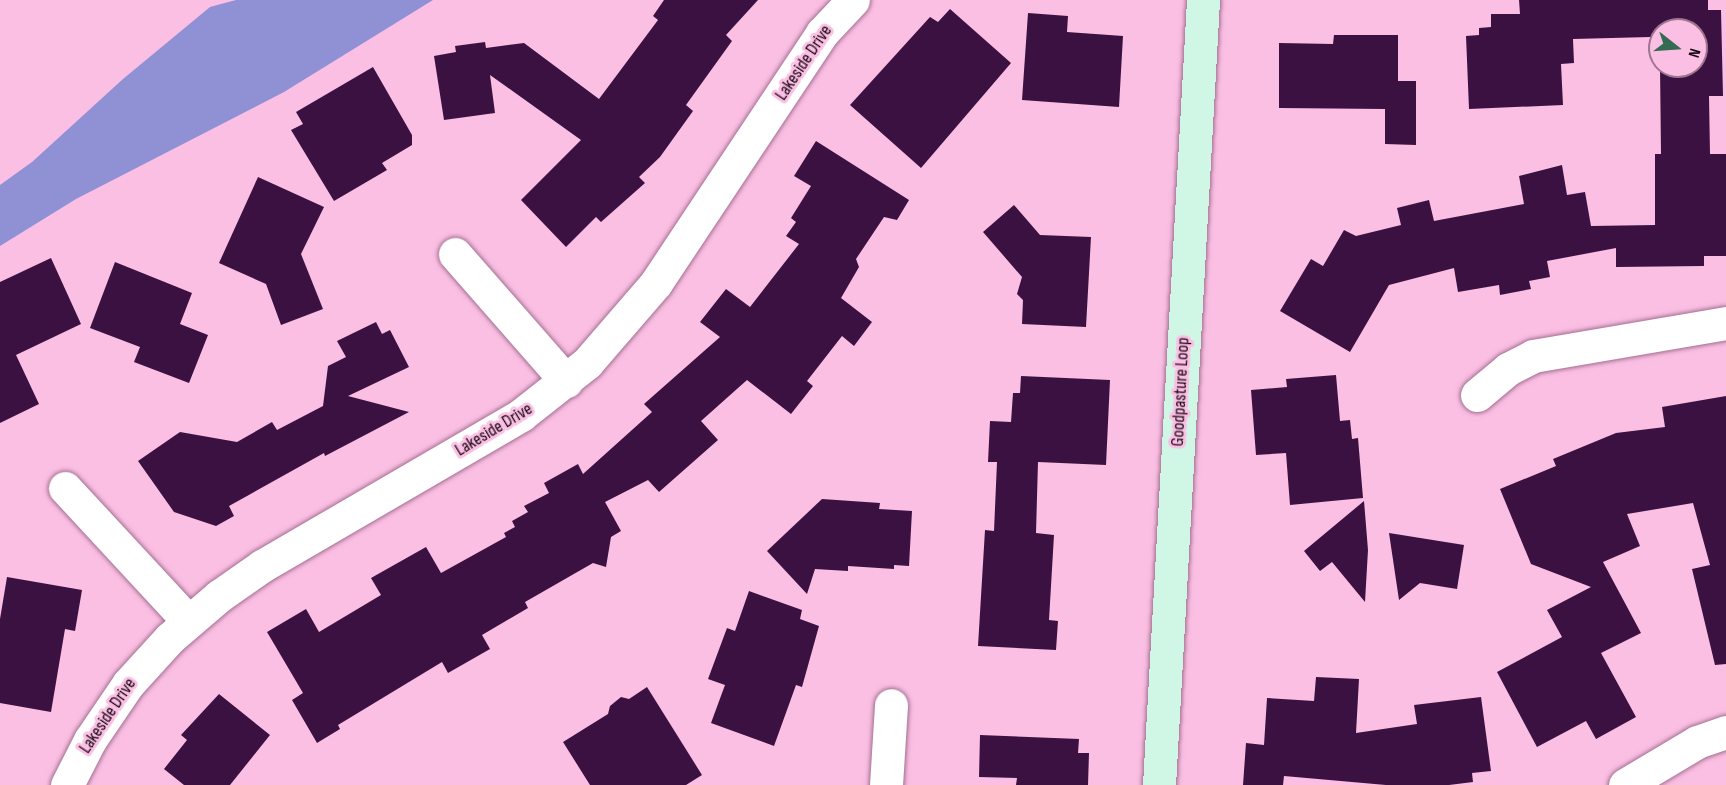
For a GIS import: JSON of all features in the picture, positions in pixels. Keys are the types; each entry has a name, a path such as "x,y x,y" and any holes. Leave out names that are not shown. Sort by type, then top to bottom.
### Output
{"street":[{"name":"Lakeside Drive","path":"67,785 90,740 128,684 188,621 262,566 520,415 566,381 611,339 656,283 822,33 853,0"},
{"name":"Goodpasture Loop","path":"1159,785 1203,0"},
{"path":"455,254 566,381"},
{"path":"1477,395 1508,369 1533,356 1726,323"},
{"path":"65,488 188,621"},
{"path":"886,785 891,705"},
{"path":"1625,785 1697,742 1726,732"}],"water":[{"path":"236,0 433,0 284,92 76,199 0,246 0,185 32,162 123,79 210,7"}],"building":[{"path":"664,0 758,0 726,35 732,41 686,105 693,111 660,157 639,177 645,183 601,222 596,217 566,247 521,200 581,140 490,75 495,113 444,120 434,56 456,52 455,46 485,42 486,48 524,43 599,99 658,20 653,16"},
{"path":"1519,0 1708,0 1708,10 1721,10 1723,96 1709,96 1710,154 1726,154 1726,256 1704,256 1704,266 1616,267 1616,248 1547,261 1550,277 1529,281 1531,289 1500,295 1499,285 1458,292 1454,268 1389,285 1350,352 1280,311 1311,259 1323,266 1344,230 1356,236 1401,225 1397,208 1429,200 1434,221 1524,204 1519,176 1562,165 1567,195 1585,192 1591,226 1655,225 1655,154 1661,154 1660,78 1708,78 1708,18 1648,18 1648,37 1573,39 1574,63 1561,64 1563,105 1469,109 1466,36 1479,35 1479,28 1491,27 1491,14 1520,14"},
{"path":"950,9 1011,63 921,168 850,105 930,17 938,22"},
{"path":"1028,13 1068,16 1067,32 1123,36 1119,107 1022,100"},
{"path":"1334,35 1398,35 1398,81 1416,81 1416,145 1385,144 1385,109 1279,108 1279,43 1333,44"},
{"path":"373,67 412,135 412,145 382,163 387,170 334,201 291,130 303,124 296,112"},
{"path":"816,141 909,200 897,220 884,217 856,259 859,267 841,298 872,322 854,346 842,336 807,381 813,386 791,414 747,380 701,421 718,440 659,492 648,480 605,502 621,531 611,537 606,567 593,563 525,602 528,608 482,635 490,649 448,673 442,662 338,725 340,729 317,743 292,700 303,693 267,632 306,609 319,632 381,595 371,578 426,547 441,573 506,537 504,533 515,527 512,521 528,512 524,506 549,493 544,483 578,464 583,474 652,412 644,404 720,337 700,322 726,289 750,307 799,244 786,236 796,222 791,218 811,186 794,176"},
{"path":"258,177 324,207 301,254 323,309 281,325 266,284 219,263"},
{"path":"1014,205 1040,235 1091,237 1086,327 1022,324 1023,300 1017,294 1022,277 983,232"},
{"path":"51,258 81,324 16,355 39,404 0,423 0,282"},
{"path":"115,262 192,293 180,324 208,335 189,383 134,362 140,347 90,328"},
{"path":"376,322 382,334 390,330 409,367 348,396 409,412 325,456 324,453 229,506 234,516 216,526 174,512 138,461 180,432 237,442 272,422 277,430 323,406 328,366 346,357 337,341"},
{"path":"1336,375 1340,421 1350,420 1352,439 1358,438 1363,498 1290,505 1286,453 1256,455 1251,390 1287,387 1286,379"},
{"path":"1021,376 1110,380 1106,465 1038,462 1036,533 1054,535 1049,620 1058,621 1056,650 978,646 985,530 994,531 997,462 988,462 990,421 1011,422 1013,393 1020,393"},
{"path":"1726,396 1726,664 1715,665 1692,569 1710,565 1693,503 1627,514 1640,546 1603,562 1641,633 1601,653 1636,717 1596,739 1586,721 1537,747 1497,672 1562,637 1547,610 1591,587 1531,564 1500,489 1556,466 1553,459 1616,433 1665,427 1662,407"},
{"path":"822,499 880,503 879,509 912,511 909,566 894,565 894,569 848,566 848,571 815,569 807,594 767,551"},
{"path":"1364,501 1368,550 1365,602 1332,562 1320,571 1304,551"},
{"path":"1389,533 1464,545 1457,589 1420,583 1399,600"},
{"path":"7,577 82,590 75,631 65,629 51,712 0,703 0,619"},
{"path":"749,591 802,610 800,619 819,626 802,687 796,685 774,746 711,723 725,685 708,679 727,628 735,631"},
{"path":"1316,677 1359,679 1356,733 1417,724 1414,705 1481,697 1491,771 1472,773 1473,782 1449,785 1386,785 1284,776 1283,785 1243,785 1246,743 1264,745 1267,698 1314,701"},
{"path":"647,687 702,775 686,785 590,785 563,742 608,714 610,706 621,697 629,699"},
{"path":"219,694 270,735 230,785 184,785 164,769 187,740 181,735"},
{"path":"980,735 1079,739 1078,753 1089,753 1088,785 1016,785 1017,778 979,777"}]}
